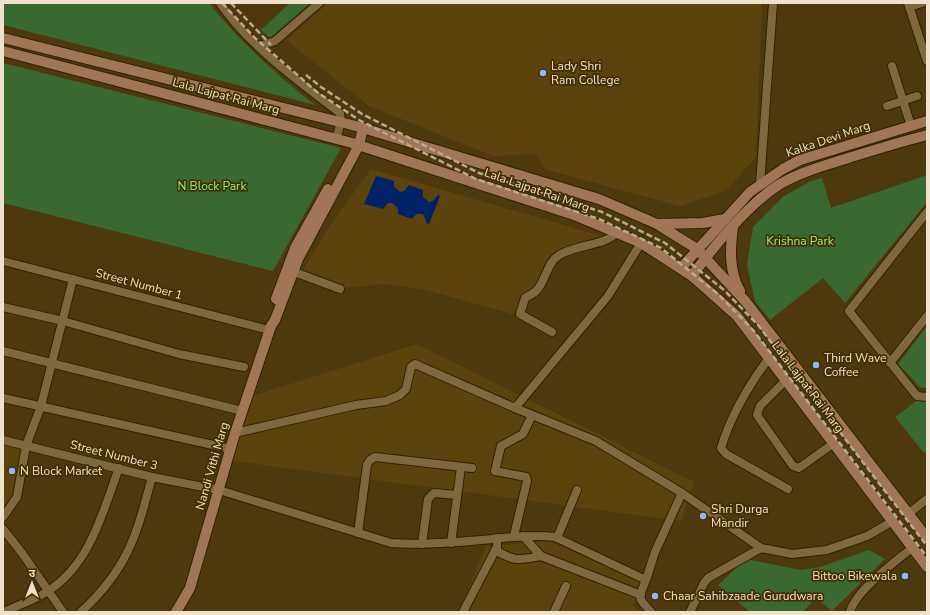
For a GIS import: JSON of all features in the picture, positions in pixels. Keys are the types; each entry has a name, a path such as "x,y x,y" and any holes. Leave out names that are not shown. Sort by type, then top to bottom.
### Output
{"main road":[{"name":"Lala Lajpat Rai Marg","path":"3,38 359,127 599,199 657,224 697,249 746,302 927,538"},
{"name":"Lala Lajpat Rai Marg","path":"3,51 356,144 574,214 641,243 692,276 737,316 927,567"},
{"path":"183,99 188,84"},
{"path":"208,105 211,90"},
{"name":"Kalka Devi Marg","path":"681,268 733,210 760,184 800,160 927,121"},
{"name":"Nandi Vithi Marg","path":"176,612 190,588 235,433 270,328 275,320 290,270 298,259 356,144 359,127"},
{"name":"Kalka Devi Marg","path":"692,276 705,258 741,218 759,200 778,185 807,171 927,135"},
{"path":"733,210 741,218"},
{"path":"657,224 703,223 725,219"},
{"path":"734,227 730,246 731,266 736,285 746,302"}],"street":[{"path":"220,3 249,37 297,80 340,113 341,122 336,139"},
{"path":"260,46 275,41 319,3"},
{"path":"760,184 773,3"},
{"path":"922,3 909,5 927,61"},
{"path":"892,66 911,126"},
{"path":"887,106 917,96"},
{"path":"927,212 849,311 917,396 927,397"},
{"path":"552,332 520,314 525,298 539,288 556,257 564,252 590,243 606,241 612,238 617,232"},
{"path":"515,408 608,296 641,243"},
{"name":"Street Number 1","path":"3,261 270,328"},
{"path":"290,270 340,289"},
{"path":"3,516 17,497 26,446 41,406 64,321 73,279"},
{"path":"3,307 64,321 179,354 244,368"},
{"path":"890,362 927,316"},
{"path":"3,351 53,362 242,411"},
{"path":"769,358 751,382 725,434 721,448 726,454 788,489"},
{"path":"235,433 356,405 386,401 400,395 406,389 411,367 415,364 515,408 596,441 682,493 761,548 792,554 827,550 867,536 893,521"},
{"path":"786,380 760,406 757,415 793,466 799,468 834,443"},
{"path":"3,398 231,449"},
{"path":"514,536 527,481 526,477 495,471 501,446 523,434 532,415"},
{"name":"Street Number 3","path":"3,440 152,477 219,490 391,543 452,543 514,536 541,535 557,538 646,580"},
{"path":"358,533 367,465 370,460 375,457 472,468"},
{"path":"452,543 461,466"},
{"path":"4,612 49,591 68,573 91,540 119,468"},
{"path":"81,612 99,595 119,570 138,530 152,477"},
{"path":"557,538 577,490"},
{"path":"422,544 428,499 434,493 457,495"},
{"path":"651,612 641,604 641,595 660,539 682,493"},
{"path":"908,514 927,499"},
{"path":"3,529 22,553 63,612"},
{"path":"523,536 541,556 641,595"},
{"path":"463,612 495,550 496,538"},
{"path":"690,612 708,578 761,548"},
{"path":"850,612 862,594 876,578 912,548"},
{"path":"495,550 512,559 518,560 541,556"},
{"path":"554,612 566,586"}],"shaded area":[{"name":"Lady Shri Ram College","path":"328,3 762,3 756,157 726,191 680,206 547,170 535,154 493,156 369,106 286,40"},
{"path":"371,169 605,237 556,253 534,290 525,296 513,314 422,289 383,284 345,288 302,272 330,225"},
{"path":"417,344 694,482 681,521 227,460 246,398"},
{"name":"N Block Market","path":"3,441 26,446 17,497 3,517"},
{"path":"550,541 644,583 633,606 642,612 459,612 486,546"}],"green space":[{"path":"3,3 209,3 233,31 259,57 315,105 3,25"},
{"path":"290,3 310,3 270,38 261,30"},
{"name":"N Block Park","path":"3,63 341,148 273,271 3,203"},
{"name":"Krishna Park","path":"927,175 927,202 845,303 823,278 770,320 755,301 747,265 753,227 784,196 811,181 822,178 831,208"},
{"path":"927,326 927,387 921,388 898,364"},
{"path":"918,400 927,400 927,451 924,453 895,417"},
{"path":"869,550 885,559 832,611 816,598 803,612 750,612 718,585 746,559 801,570 820,567"}],"water":[{"path":"376,176 394,181 394,187 400,192 404,191 409,185 423,190 423,197 429,202 433,201 438,195 440,196 429,224 426,223 423,214 416,214 412,219 398,214 398,208 392,203 388,203 383,209 364,204"}],"railway":[{"path":"222,3 255,38 317,92 359,120 476,179 599,219 661,248 719,295 753,330 927,557"},
{"path":"231,3 271,45"},
{"path":"306,75 321,87 362,114 479,173 602,212 665,243 724,290 758,325 927,546"}],"place":[{"name":"Lady Shri Ram College","path":"543,73"},
{"name":"Third Wave Coffee","path":"816,365"},
{"name":"N Block Market","path":"12,471"},
{"name":"Shri Durga Mandir","path":"703,516"},
{"name":"Bittoo Bikewala","path":"905,576"},
{"name":"Chaar Sahibzaade Gurudwara","path":"655,596"}]}
